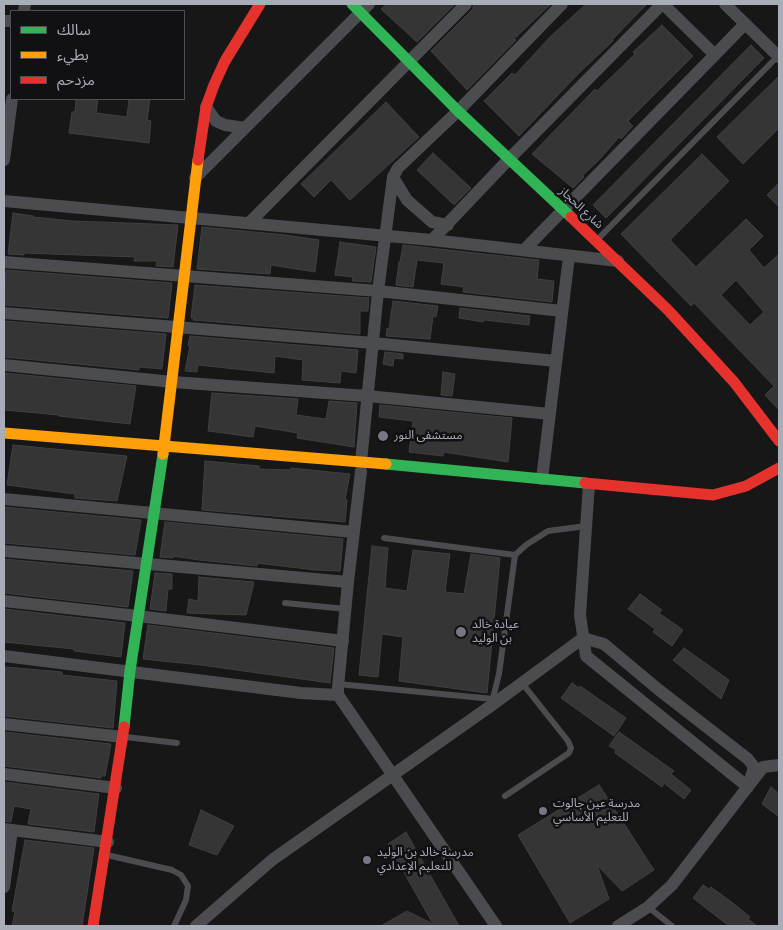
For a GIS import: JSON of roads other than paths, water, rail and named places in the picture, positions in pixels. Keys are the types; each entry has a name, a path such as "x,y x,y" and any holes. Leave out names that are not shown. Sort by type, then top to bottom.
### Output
{"street":[{"path":"93,926 116,788 130,671 173,382 183,277 206,107 225,61 260,4"},
{"path":"249,223 466,4"},
{"path":"496,926 338,690 378,291 393,177 398,168 458,111 562,4"},
{"path":"432,240 509,159 663,4 715,55"},
{"path":"725,4 778,56"},
{"path":"195,178 361,7"},
{"name":"شارع الحجاز","path":"361,7 409,62 458,111 668,310 734,382 779,441"},
{"path":"524,250 745,24"},
{"path":"4,160 12,100"},
{"path":"206,107 216,121 226,125 245,128"},
{"path":"393,177 407,200 432,222 448,224"},
{"path":"4,201 432,240 618,261"},
{"path":"542,479 569,256"},
{"path":"4,262 378,291 562,311"},
{"path":"4,313 556,360"},
{"path":"4,365 173,382 367,396 550,414"},
{"path":"4,433 164,445 361,467 542,479 713,495 746,486 779,468"},
{"path":"589,484 580,615 586,656 748,787"},
{"path":"4,499 353,532"},
{"path":"4,551 348,582"},
{"path":"4,601 343,641"},
{"path":"196,926 272,860 583,638"},
{"path":"583,638 604,644 752,764 754,767 753,775 748,787"},
{"path":"4,656 301,693 338,690"},
{"path":"4,724 123,737"},
{"path":"697,746 711,731"},
{"path":"623,925 648,907 672,885 763,767 779,765"},
{"path":"4,774 116,788"},
{"path":"4,878 8,830 107,848"}],"lane":[{"path":"596,241 778,56"},
{"path":"338,690 492,702 499,674 515,555 526,544 548,531 586,526"},
{"path":"384,538 515,555"},
{"path":"285,603 346,609"},
{"path":"505,796 569,753 571,748 568,741 522,682"},
{"path":"123,737 177,743"},
{"path":"107,848 172,870 181,875 188,886 186,900 174,926"},
{"path":"648,907 672,926"}],"place":[{"name":"مستشفى النور","path":"383,436"},
{"name":"عيادة خالد بن الوليد","path":"461,632"},
{"name":"مدرسة عين جالوت للتعليم الأساسي","path":"543,811"},
{"name":"مدرسة خالد بن الوليد للتعليم الإعدادي","path":"367,860"}]}
